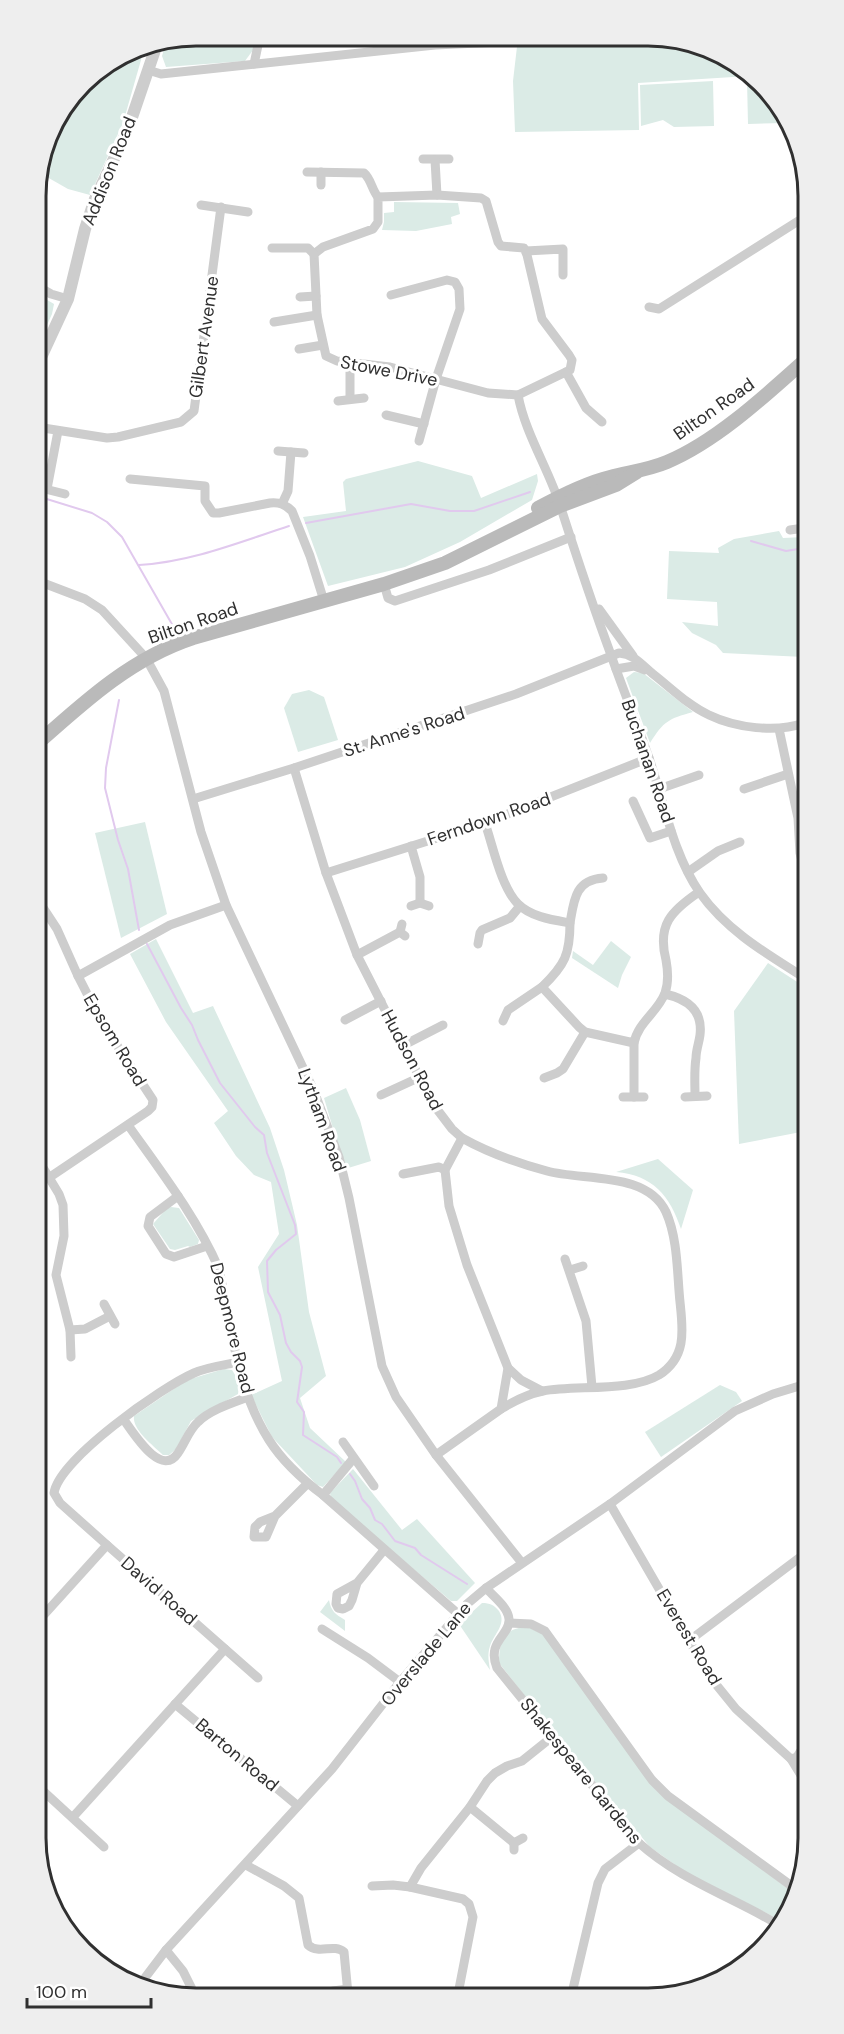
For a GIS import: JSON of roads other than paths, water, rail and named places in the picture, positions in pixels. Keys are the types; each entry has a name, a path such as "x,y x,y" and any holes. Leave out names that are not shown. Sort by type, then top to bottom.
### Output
{"main road":[{"name":"Bilton Road","path":"47,736 123,672 146,658 193,638 384,584 445,563 609,477 637,472 668,462 743,414 798,366"},
{"name":"Bilton Road","path":"559,502 616,485 637,472"}],"street":[{"path":"148,69 161,74 421,46"},
{"path":"254,64 258,47"},
{"name":"Addison Road","path":"47,345 68,299 85,229 95,199 128,129 154,53"},
{"path":"423,159 449,159"},
{"path":"435,160 437,195"},
{"path":"272,248 308,248 314,254 323,247 373,229 378,222 378,197 364,173 307,172"},
{"path":"321,172 321,185"},
{"path":"378,197 437,195 481,198 486,201 498,243 501,246 524,248 526,251 563,249 563,275"},
{"path":"201,205 248,212"},
{"name":"Gilbert Avenue","path":"47,429 107,438 118,437 181,422 194,411 221,207"},
{"path":"649,307 660,309 798,221"},
{"path":"518,395 570,370 572,360 542,319 526,251"},
{"name":"Stowe Drive","path":"314,254 317,315 328,358 390,367 488,393 518,395"},
{"path":"391,295 412,294 447,280 455,282 459,289 460,309 436,379 419,441"},
{"path":"47,290 68,299"},
{"path":"300,297 316,296"},
{"path":"274,322 317,315"},
{"path":"299,349 323,345"},
{"path":"350,362 350,399"},
{"path":"566,372 586,408 602,422"},
{"name":"Buchanan Road","path":"518,395 521,411 559,502 611,656 649,758 671,831 688,872 699,892 722,919 747,940 798,973"},
{"path":"338,401 364,398"},
{"path":"386,415 424,424"},
{"path":"47,471 58,431"},
{"path":"278,451 304,453"},
{"path":"282,504 288,491 291,452"},
{"path":"130,479 205,486 205,501 213,513 270,503 282,504 291,511 310,556 324,601"},
{"path":"47,489 65,494"},
{"path":"790,530 798,529"},
{"path":"384,584 388,598 395,601 489,570 571,537"},
{"name":"Lytham Road","path":"47,584 86,599 102,610 146,658 164,691 210,863 226,905 314,1090 339,1157 382,1366 396,1397 436,1455 522,1563"},
{"path":"594,602 633,656 688,702 709,715 743,725 778,729 798,724"},
{"path":"611,656 626,654 633,656"},
{"name":"St. Anne's Road","path":"193,799 516,694 611,656"},
{"path":"616,669 634,666 650,671"},
{"path":"778,729 798,807"},
{"name":"Ferndown Road","path":"326,873 485,823 649,758"},
{"name":"Hudson Road","path":"294,768 326,873 357,955 418,1078 444,1120 462,1138 492,1154 547,1171 627,1182 642,1189 655,1198 665,1210 671,1227 683,1328 681,1347 668,1368 652,1379 640,1383 542,1391 501,1408"},
{"path":"744,789 788,774"},
{"path":"659,789 699,775"},
{"path":"633,801 651,838 671,831"},
{"path":"485,823 505,883 520,906 548,920 570,923"},
{"path":"688,872 718,851 740,842"},
{"path":"411,846 420,877 420,905"},
{"path":"502,1021 508,1010 542,987 556,974 565,960 570,944 570,923 577,893 591,874 603,878"},
{"path":"623,1097 639,1097 634,1043 639,1028 665,994 668,976 663,951 663,933 667,921 678,907 699,892"},
{"name":"Epsom Road","path":"50,1177 128,1125 152,1107 153,1100 101,1021 78,975 170,925 226,905"},
{"path":"478,944 476,931 503,922 510,918 520,906"},
{"path":"47,912 57,929 78,975"},
{"path":"357,955 402,930"},
{"path":"542,987 585,1032 634,1043"},
{"path":"665,994 690,1004 696,1010 700,1034 690,1096 707,1096"},
{"path":"359,1025 350,1018 381,1001"},
{"path":"498,1004 508,1010"},
{"path":"404,1046 443,1025"},
{"path":"551,1078 563,1069 585,1032"},
{"path":"381,1095 418,1078"},
{"name":"Deepmore Road","path":"128,1125 178,1196 219,1269 248,1397 269,1440 307,1484 323,1495 457,1613"},
{"path":"462,1138 445,1170 449,1206 467,1265 508,1368 521,1380 542,1391"},
{"path":"404,1174 439,1167 445,1170"},
{"path":"46,1172 63,1205 64,1236 56,1275 70,1330 70,1357"},
{"path":"178,1196 150,1217 148,1226 166,1254 171,1257 207,1246"},
{"path":"565,1259 586,1321 592,1387"},
{"path":"570,1270 583,1266"},
{"path":"70,1330 85,1329 112,1320 104,1305"},
{"path":"239,1362 197,1371 160,1393 124,1420 146,1448 158,1459 168,1461 175,1457 199,1421 248,1397"},
{"path":"436,1455 501,1408 508,1368"},
{"name":"Overslade Lane","path":"144,1978 166,1950 332,1769 457,1613 486,1588 610,1504 735,1411 773,1394 797,1387"},
{"name":"David Road","path":"124,1420 81,1454 55,1486 54,1493 60,1503 258,1678"},
{"path":"343,1442 374,1486"},
{"path":"323,1495 353,1459"},
{"path":"275,1516 307,1484"},
{"name":"Everest Road","path":"610,1504 710,1677 736,1709 791,1760 797,1769"},
{"path":"46,1612 107,1545"},
{"path":"357,1583 384,1550"},
{"path":"690,1640 797,1559"},
{"path":"486,1588 507,1611 509,1623 531,1624 545,1631 652,1780 668,1796 790,1885"},
{"name":"Shakespeare Gardens","path":"509,1623 497,1641 494,1660 497,1668 639,1843 688,1878 771,1921"},
{"path":"322,1629 368,1658 400,1682"},
{"path":"73,1817 225,1649"},
{"name":"Barton Road","path":"175,1704 298,1806"},
{"path":"410,1887 421,1868 495,1773 522,1761 552,1737"},
{"path":"791,1760 797,1757"},
{"path":"46,1793 104,1847"},
{"path":"470,1807 517,1844"},
{"path":"573,1988 598,1883 605,1869 639,1843"},
{"path":"246,1864 284,1886 299,1898 308,1945 317,1950 336,1947 344,1952 348,1988"},
{"path":"370,1886 410,1887 463,1899 469,1904 473,1917 459,1988"},
{"path":"166,1950 183,1971 191,1987"}],"waterway":[{"path":"306,523 411,504 450,511 474,511 530,492"},
{"path":"47,499 92,513 107,522 122,537 173,626"},
{"path":"139,565 196,556 289,526"},
{"path":"751,541 786,551 798,549"},
{"path":"119,700 106,768 105,788 128,869 139,930"},
{"path":"147,944 192,1025 220,1083 264,1135 267,1153 295,1225 296,1234 276,1250 267,1261 268,1292 280,1315 286,1343 302,1367 297,1402 304,1412 303,1435 337,1457 341,1463"},
{"path":"350,1474 375,1520 382,1524 395,1541 415,1548 421,1555 467,1584"}]}
